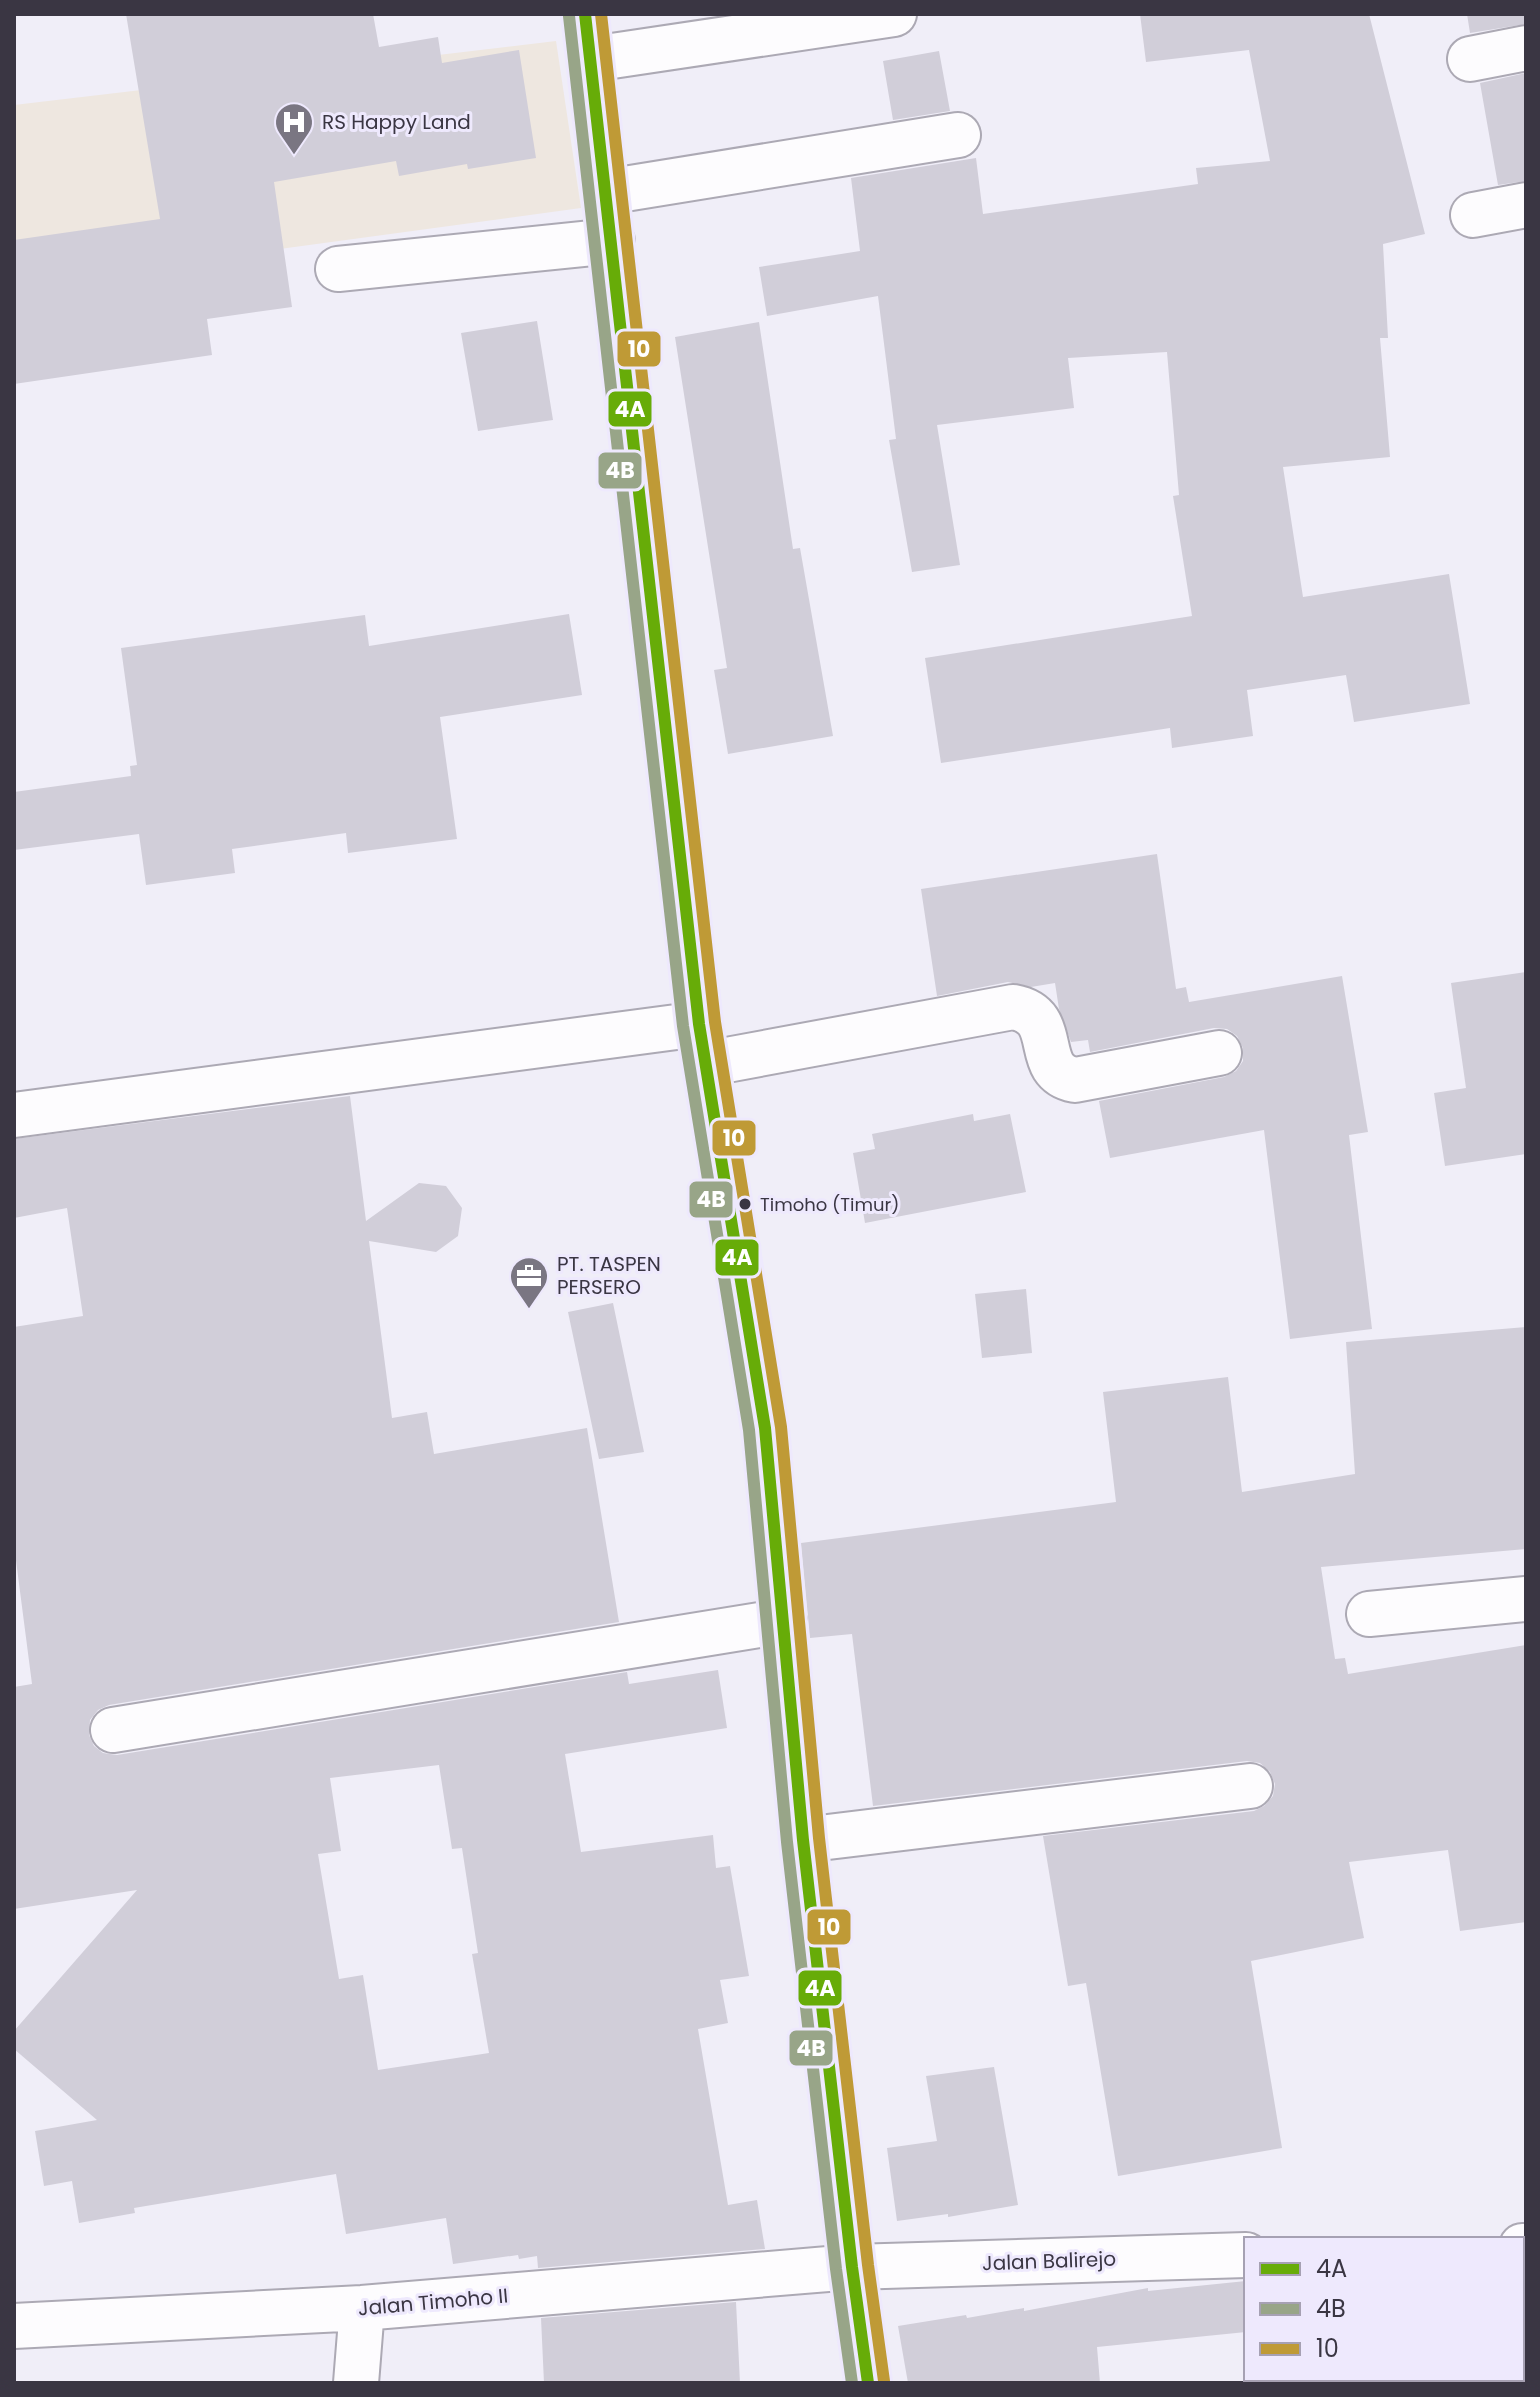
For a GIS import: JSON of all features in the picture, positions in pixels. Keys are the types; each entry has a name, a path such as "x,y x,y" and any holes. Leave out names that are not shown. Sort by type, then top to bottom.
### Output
{"main road":[{"path":"585,14 702,1044 765,1428 803,1840 868,2383"}],"street":[{"path":"592,59 894,14"},
{"path":"1470,59 1526,48"},
{"path":"606,192 958,135"},
{"path":"1473,215 1526,205"},
{"path":"338,269 612,241"},
{"path":"14,1115 702,1044 1013,1007 1024,1009 1040,1022 1051,1066 1063,1078 1075,1080 1219,1053"},
{"path":"1369,1614 1526,1599"},
{"path":"113,1730 784,1621"},
{"path":"803,1840 1250,1786"},
{"name":"Jalan Balirejo","path":"852,2267 1244,2255"},
{"name":"Jalan Timoho II","path":"14,2326 362,2308 852,2267"},
{"path":"356,2383 362,2308"}],"shaded area":[{"name":"RS Happy Land","path":"556,41 581,208 14,285 14,105"}],"building":[{"path":"126,14 373,14 379,47 438,37 442,63 519,50 536,158 468,169 467,164 399,176 396,161 274,182 292,307 207,319 212,355 14,384 14,240 160,219"},
{"path":"1140,14 1369,14 1425,234 1383,244 1388,338 1380,338 1390,457 1283,467 1303,597 1449,574 1470,704 1354,722 1346,675 1247,690 1253,736 1172,748 1170,728 941,763 925,658 1192,616 1173,496 1179,495 1167,352 1068,358 1074,408 937,425 960,565 912,572 889,440 896,439 878,296 767,316 759,267 860,251 851,178 976,158 983,214 1198,184 1196,168 1270,161 1249,50 1146,62"},
{"path":"1467,14 1526,14 1526,24 1470,33"},
{"path":"939,51 950,111 893,120 883,61"},
{"path":"1526,73 1526,181 1498,185 1480,83"},
{"path":"537,321 553,420 478,431 461,333"},
{"path":"759,322 793,549 800,548 833,736 728,754 714,670 727,668 675,337"},
{"path":"569,614 582,695 440,717 457,839 348,853 346,833 232,849 235,873 146,885 139,834 14,850 14,792 131,776 130,766 137,765 121,648 365,615 369,646"},
{"path":"1157,854 1176,989 1186,987 1189,1002 1342,976 1368,1132 1349,1135 1372,1329 1290,1339 1264,1130 1110,1158 1099,1101 1224,1077 1236,1071 1243,1061 1243,1048 1237,1036 1227,1029 1214,1028 1090,1052 1088,1040 1071,1042 1059,1009 1055,983 1031,987 1008,982 937,996 921,889"},
{"path":"1526,972 1526,1154 1445,1166 1434,1093 1466,1088 1451,983"},
{"path":"350,1096 366,1221 419,1183 446,1186 462,1208 458,1236 436,1252 369,1241 392,1418 427,1412 434,1454 587,1428 619,1622 109,1705 98,1710 90,1720 89,1735 94,1746 103,1753 117,1755 627,1672 629,1684 718,1670 727,1728 565,1754 581,1852 713,1835 716,1868 730,1866 749,1976 720,1980 728,2023 698,2029 728,2205 757,2200 765,2249 538,2268 537,2256 519,2259 518,2255 453,2264 446,2218 346,2234 336,2174 134,2208 135,2213 79,2223 72,2181 44,2186 35,2131 97,2120 14,2049 14,2031 137,1890 14,1909 14,1687 32,1684 14,1545 14,1327 83,1316 67,1208 14,1218 14,1139","holes":["439,1765 452,1849 462,1848 478,1953 472,1954 489,2053 378,2070 363,1975 339,1979 318,1854 341,1851 330,1778"]},
{"path":"973,1114 974,1121 1010,1114 1026,1192 865,1223 853,1153 875,1149 872,1134"},
{"path":"1026,1289 1032,1353 982,1358 975,1294"},
{"path":"613,1303 644,1452 599,1459 568,1312"},
{"path":"1526,1327 1526,1549 1321,1567 1335,1659 1345,1658 1348,1674 1526,1645 1526,1922 1460,1931 1448,1850 1349,1862 1364,1938 1251,1961 1282,2148 1118,2176 1086,1983 1068,1986 1043,1836 1254,1811 1273,1796 1275,1784 1270,1772 1260,1763 1247,1761 873,1806 852,1634 810,1638 801,1543 1116,1502 1103,1392 1228,1377 1242,1492 1355,1474 1346,1342"},
{"path":"994,2067 1018,2205 948,2217 948,2214 897,2221 887,2148 937,2141 926,2076"},
{"path":"1244,2281 1244,2332 1097,2347 1100,2383 908,2383 898,2326 1024,2308 1024,2311 1148,2288 1148,2291"},
{"path":"736,2302 740,2383 544,2383 541,2318"}],"transit line":[{"name":"4A","path":"585,14 699,1024 765,1428 803,1840 868,2383"},
{"name":"10","path":"601,14 715,1022 781,1427 819,1838 884,2381"},
{"name":"4B","path":"569,16 683,1026 749,1430 787,1842 852,2383"}],"place":[{"name":"RS Happy Land","path":"294,156"},
{"name":"Timoho (Timur)","path":"745,1204"},
{"name":"PT. TASPEN PERSERO","path":"529,1310"}]}
